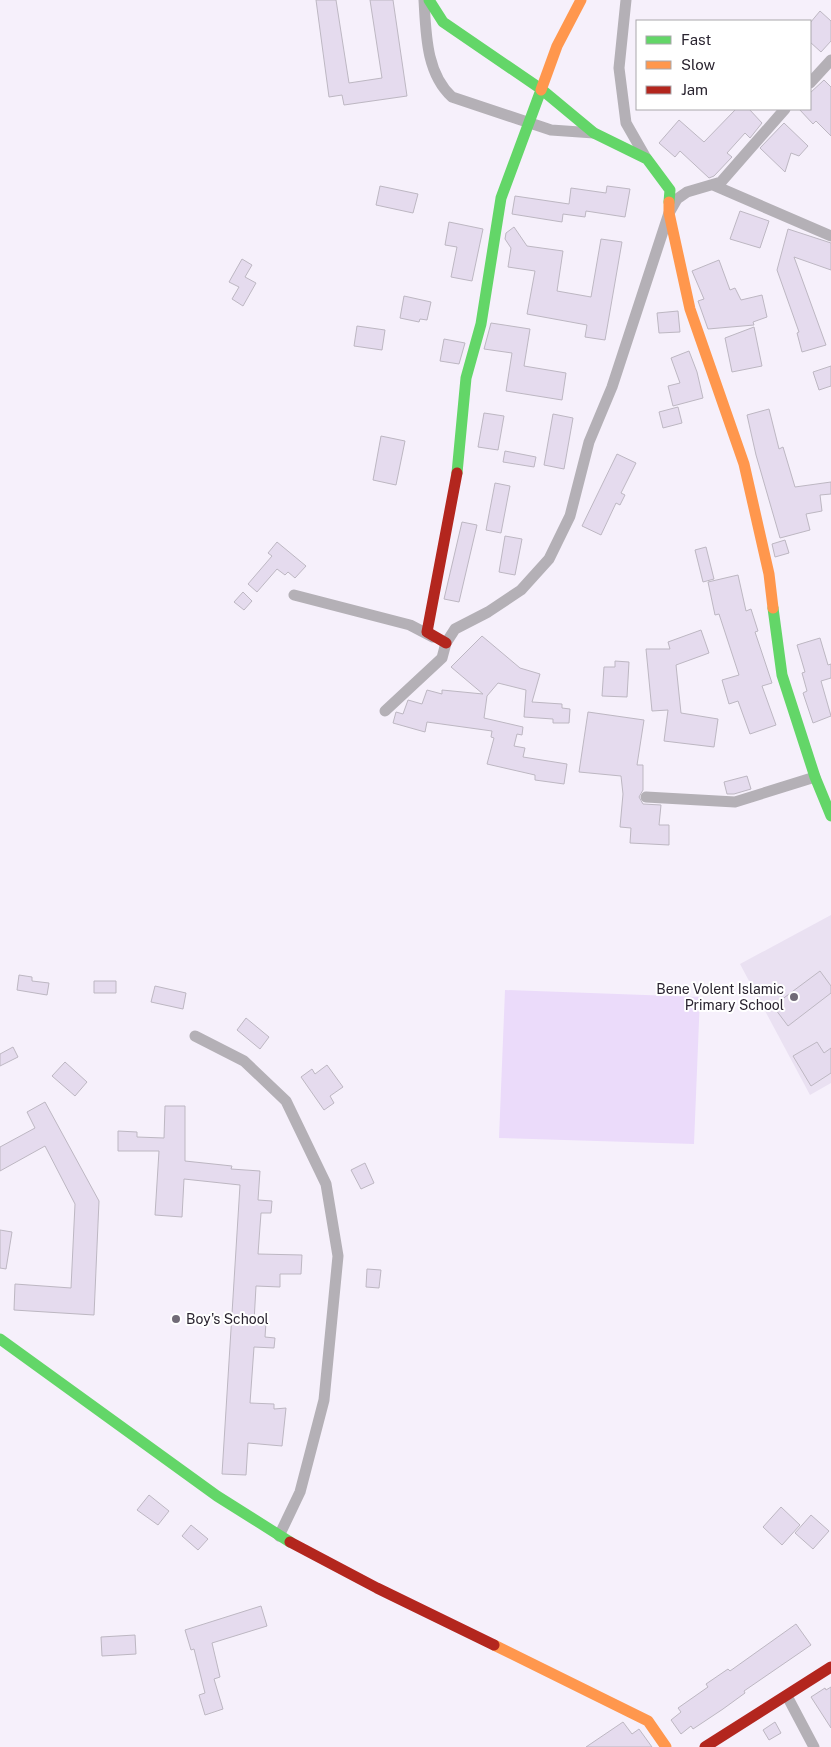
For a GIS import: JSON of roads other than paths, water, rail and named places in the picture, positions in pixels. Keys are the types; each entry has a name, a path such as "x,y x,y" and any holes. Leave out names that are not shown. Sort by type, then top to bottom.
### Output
{"street":[{"path":"424,0 426,38 435,76 442,88 452,97 551,130 594,133"},
{"path":"429,0 443,22 541,89 594,133 647,159"},
{"path":"446,644 427,632 455,489 466,378 481,324 501,198 557,46 580,0"},
{"path":"626,0 619,68 626,123 647,159 670,190 669,213 690,309 744,464 769,574 782,675 815,777 831,816"},
{"path":"811,82 831,60"},
{"path":"385,711 442,658 446,644 455,629 488,612 521,590 549,559 570,516 588,442 612,386 669,213 677,199 687,192 721,182 784,110"},
{"path":"713,185 831,236"},
{"path":"294,595 410,626 446,644"},
{"path":"646,797 735,802 815,777"},
{"path":"194,1036 244,1061 286,1101 326,1184 338,1256 324,1400 300,1492 279,1536"},
{"path":"0,1339 217,1496 279,1536 377,1588 648,1721 666,1747"},
{"path":"705,1747 831,1667"},
{"path":"787,1696 814,1747"}],"place":[{"name":"Bene Volent Islamic Primary School","path":"794,997"},
{"name":"Boy's School","path":"176,1319"}]}
